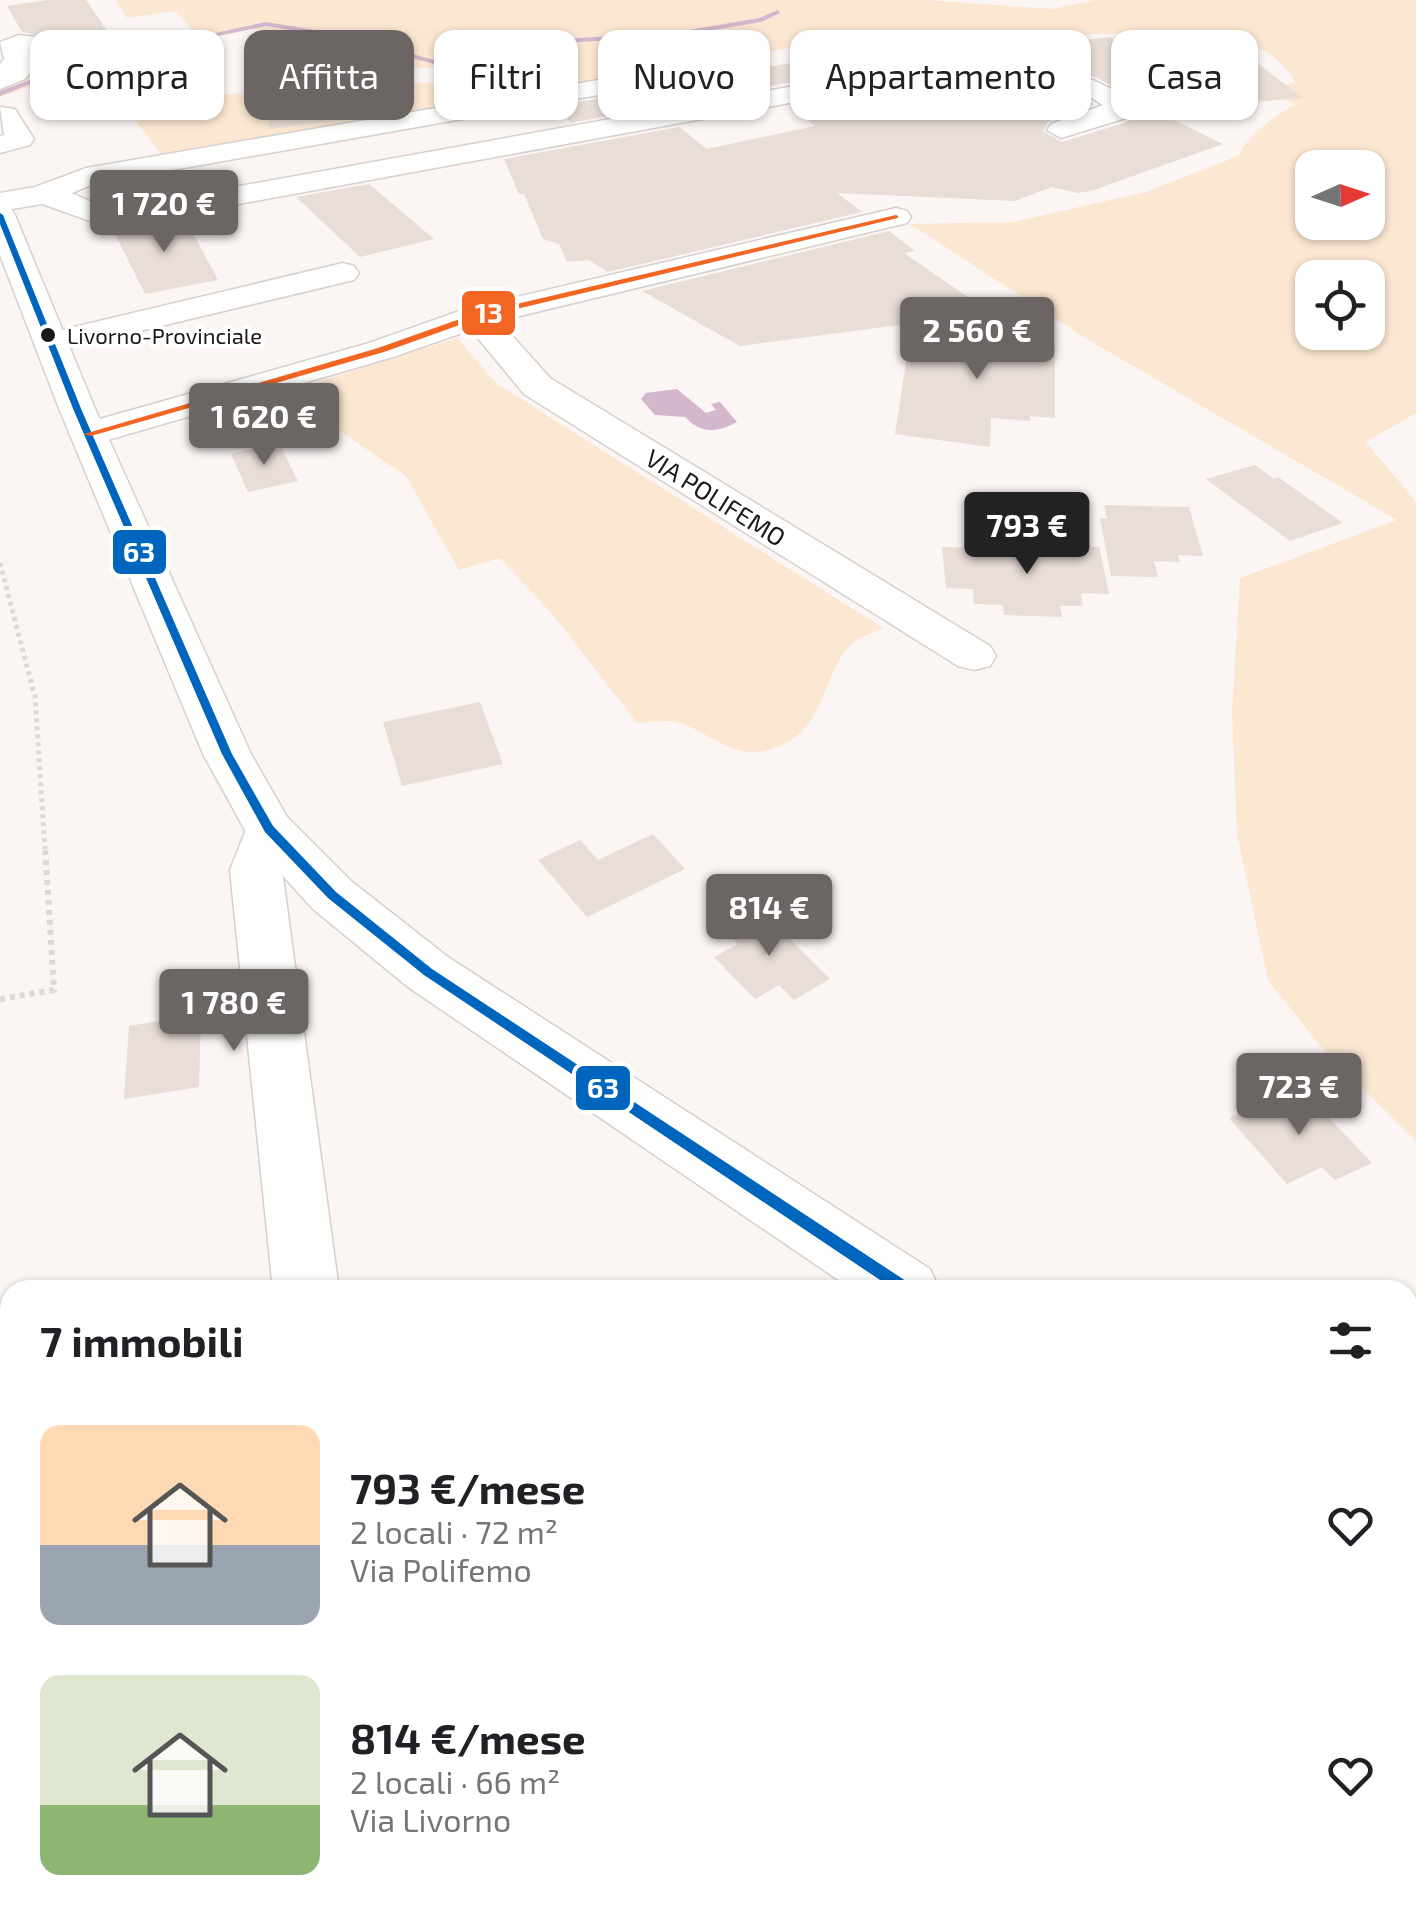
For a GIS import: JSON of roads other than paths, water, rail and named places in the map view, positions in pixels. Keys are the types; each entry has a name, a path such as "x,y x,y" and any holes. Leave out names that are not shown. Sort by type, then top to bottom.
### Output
{"street":[{"path":"0,202 42,194 86,177 598,88"},
{"path":"1062,130 1108,116 1118,108 1108,94 1091,88"},
{"path":"42,194 60,196 77,208 96,213 146,212 790,95"},
{"path":"0,115 5,115 20,139 0,145"},
{"path":"0,215 88,434 226,754 269,829 332,896 428,972 892,1280"},
{"path":"88,434 381,350 477,316 896,218"},
{"path":"52,342 342,273"},
{"name":"VIA POLIFEMO","path":"477,316 537,386 974,656"},
{"path":"269,829 256,870 305,1280"}],"waterway":[{"path":"224,33 266,24 334,35 438,63 487,61 578,40 672,35 761,20 778,12"},
{"path":"0,94 30,82"}],"place":[{"name":"Livorno-Provinciale","path":"48,335"}]}
